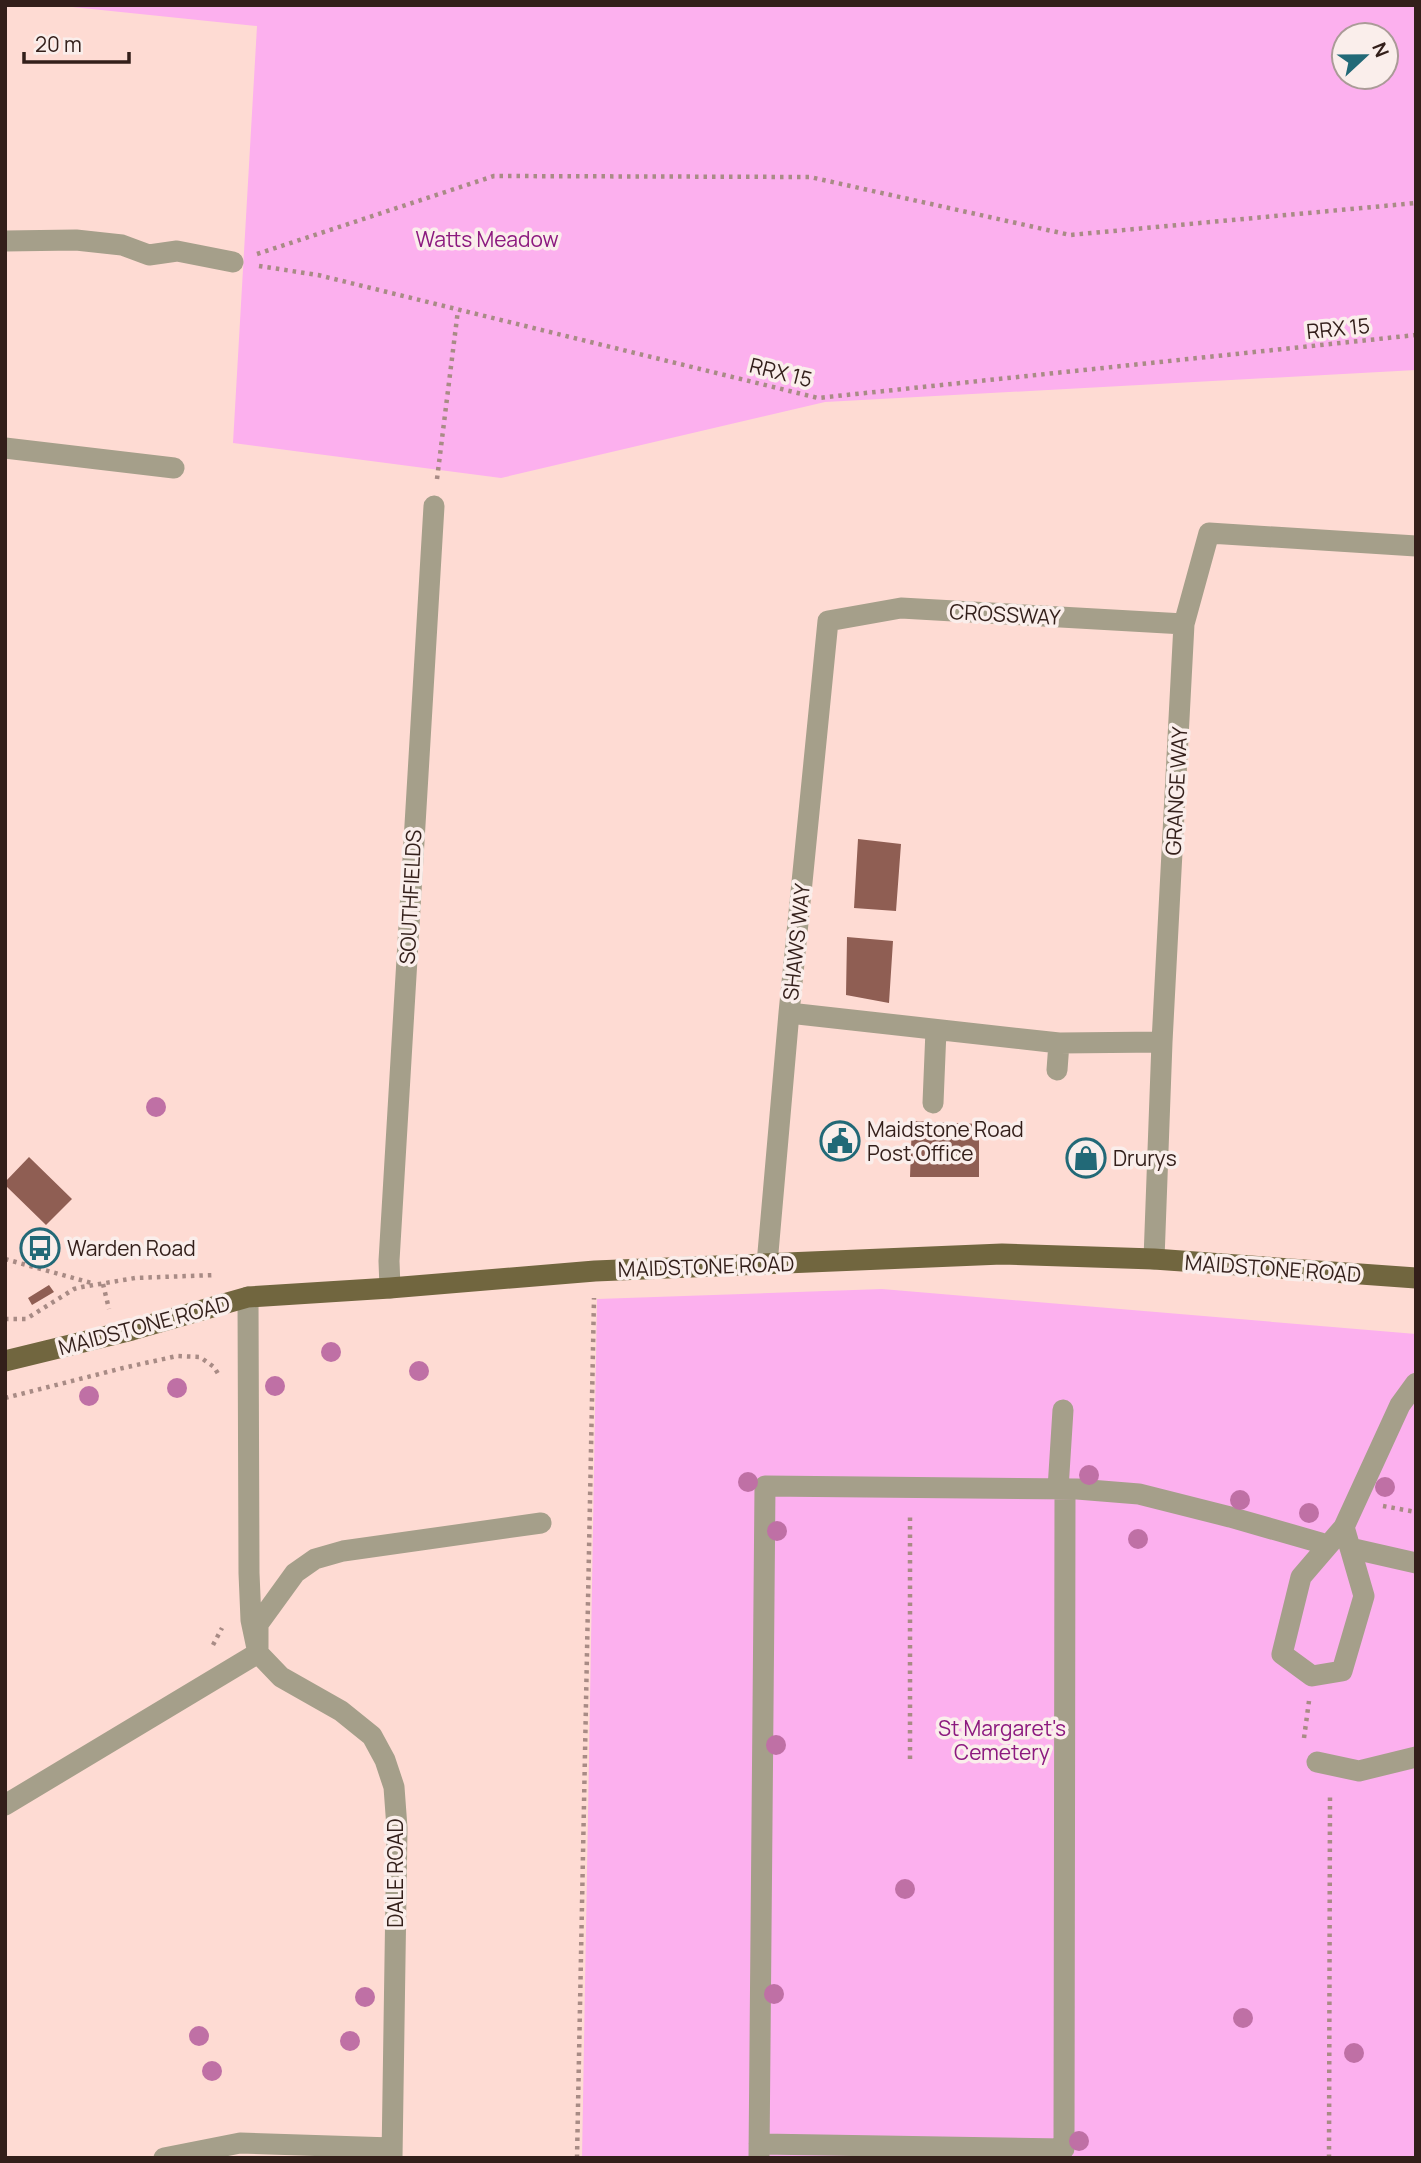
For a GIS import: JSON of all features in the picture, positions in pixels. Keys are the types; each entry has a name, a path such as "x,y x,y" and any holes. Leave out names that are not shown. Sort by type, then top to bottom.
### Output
{"main road":[{"name":"MAIDSTONE ROAD","path":"5,1361 132,1331 248,1297 595,1270 1002,1254 1154,1259 1416,1279"}],"street":[{"path":"5,241 76,240 122,245 149,255 177,251 233,262"},
{"path":"5,448 174,468"},
{"name":"SOUTHFIELDS","path":"390,1288 389,1261 434,506"},
{"name":"GRANGE WAY","path":"1154,1259 1162,1042 1184,624 1209,533 1416,546"},
{"name":"CROSSWAY","path":"828,621 901,608 1184,624"},
{"name":"SHAWS WAY","path":"767,1264 828,621"},
{"path":"789,1013 1059,1043 1162,1042"},
{"path":"933,1103 936,1030"},
{"path":"1057,1070 1059,1043"},
{"path":"248,1297 249,1586 253,1634 258,1653"},
{"path":"1344,1527 1364,1596 1342,1671 1312,1676 1282,1654 1301,1577 1344,1527 1400,1405 1416,1383"},
{"path":"1063,1410 1061,1489 1064,2149 759,2151 765,1486 1061,1489 1139,1494 1328,1545"},
{"path":"258,1653 258,1624 295,1573 315,1559 342,1551 541,1523"},
{"path":"1350,1548 1416,1563"},
{"path":"5,1805 258,1653"},
{"name":"DALE ROAD","path":"258,1653 281,1677 341,1711 365,1729 381,1750 394,1787 397,1828 392,2153"},
{"path":"1324,1763 1359,1771 1416,1757"},
{"path":"164,2158 240,2143 392,2153"}],"path":[{"path":"233,262 494,176 810,177 1070,236 1416,203"},
{"name":"RRX 15","path":"233,262 318,275 818,398 1416,335"},
{"path":"434,506 458,310"},
{"path":"5,1259 97,1285"},
{"path":"577,2158 595,1270"},
{"path":"5,1398 163,1358 187,1355 207,1361 214,1367 224,1386"},
{"path":"909,1759 910,1488"},
{"path":"213,1646 225,1620"},
{"path":"1312,1676 1303,1742 1324,1763 1329,2158"}],"green space":[{"name":"Watts Meadow","path":"53,5 1416,5 1416,370 825,402 501,478 233,443 257,26"},
{"name":"St Margaret's Cemetery","path":"882,1289 1416,1334 1416,2158 582,2158 597,1299"}],"building":[{"path":"858,839 901,844 896,911 854,908"},
{"path":"847,937 893,941 889,1003 846,995"},
{"path":"912,1121 979,1124 979,1177 910,1177"},
{"path":"29,1157 72,1199 46,1225 5,1185"},
{"path":"49,1285 54,1292 32,1305 28,1298"}],"place":[{"name":"Maidstone Road Post Office","path":"840,1141"},
{"name":"Drurys","path":"1086,1158"},
{"name":"Warden Road","path":"40,1248"}]}
